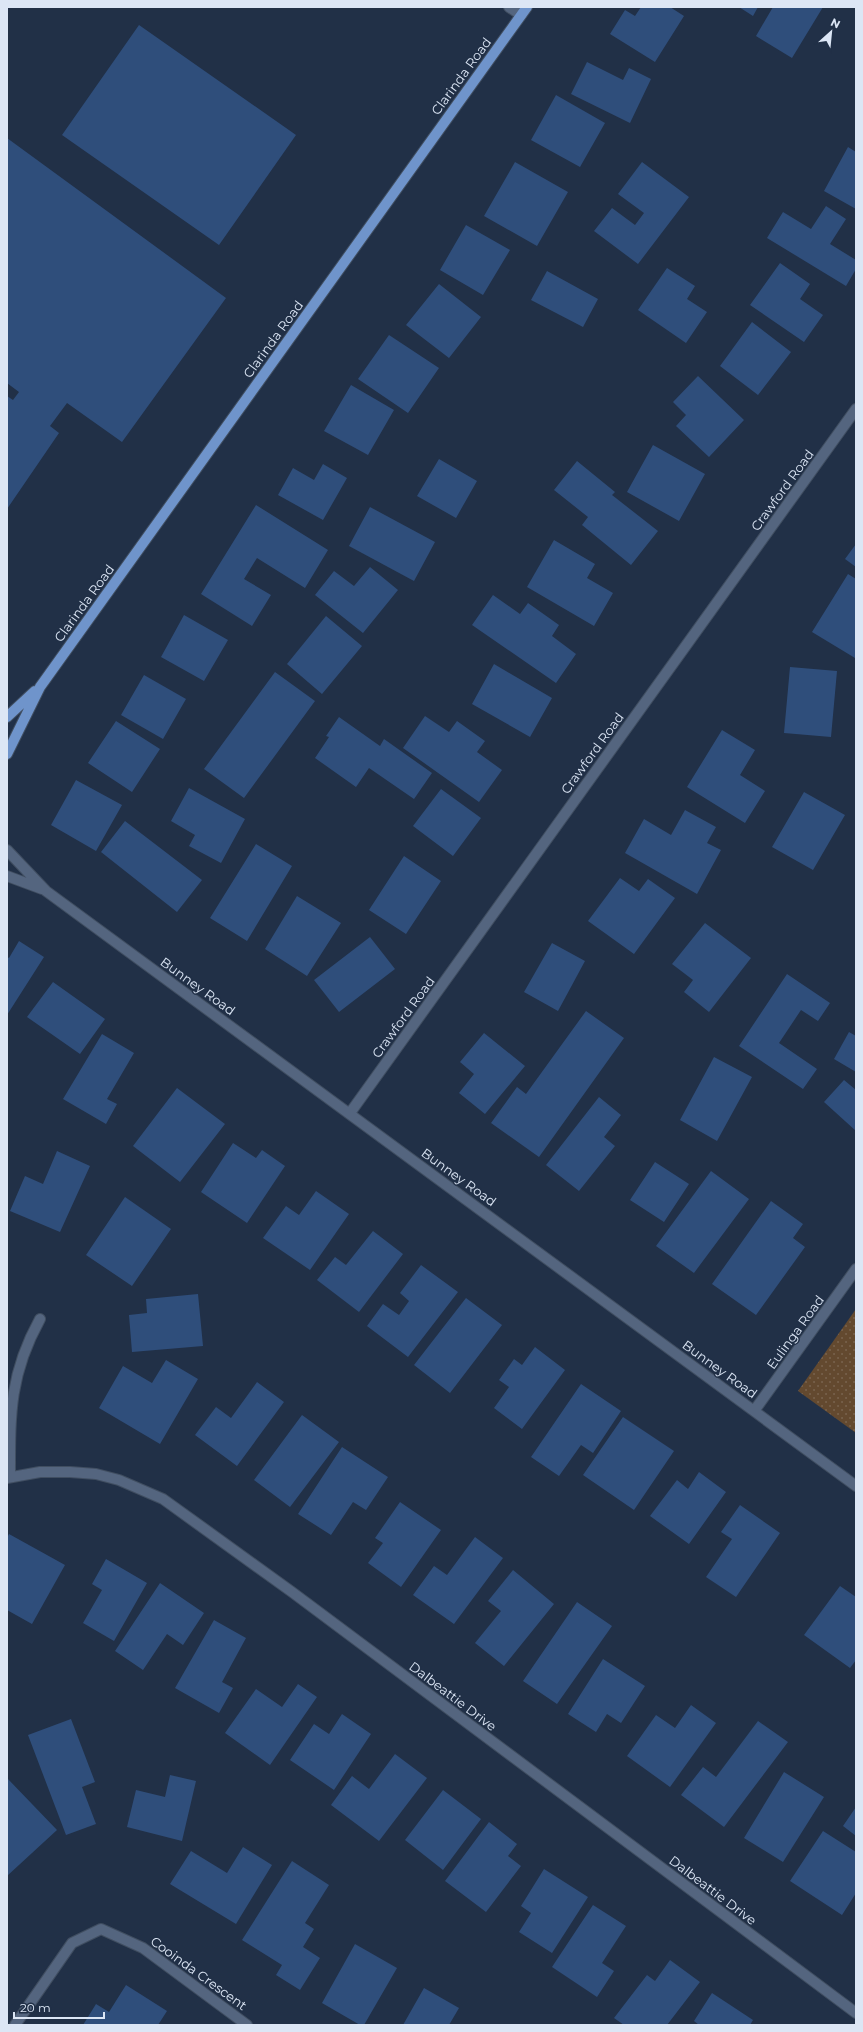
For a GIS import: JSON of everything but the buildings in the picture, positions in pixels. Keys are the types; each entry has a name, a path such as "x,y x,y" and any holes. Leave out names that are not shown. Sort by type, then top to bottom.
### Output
{"main road":[{"name":"Clarinda Road","path":"7,754 40,687 524,11"},
{"name":"Clarinda Road","path":"7,717 40,687"}],"street":[{"path":"509,7 524,11"},
{"name":"Crawford Road","path":"350,1113 856,409"},
{"name":"Bunney Road","path":"7,850 46,891 856,1486"},
{"name":"Bunney Road","path":"7,876 46,891"},
{"name":"Eulinga Road","path":"754,1411 856,1269"},
{"path":"9,1477 10,1417 14,1384 29,1339 40,1319"},
{"name":"Dalbeattie Drive","path":"9,1477 40,1472 96,1474 120,1480 163,1499 299,1597 856,2013"},
{"name":"Cooinda Crescent","path":"15,2025 72,1943 102,1929 143,1948 247,2025"}],"shaded area":[{"path":"856,1309 856,1433 798,1391"}]}
